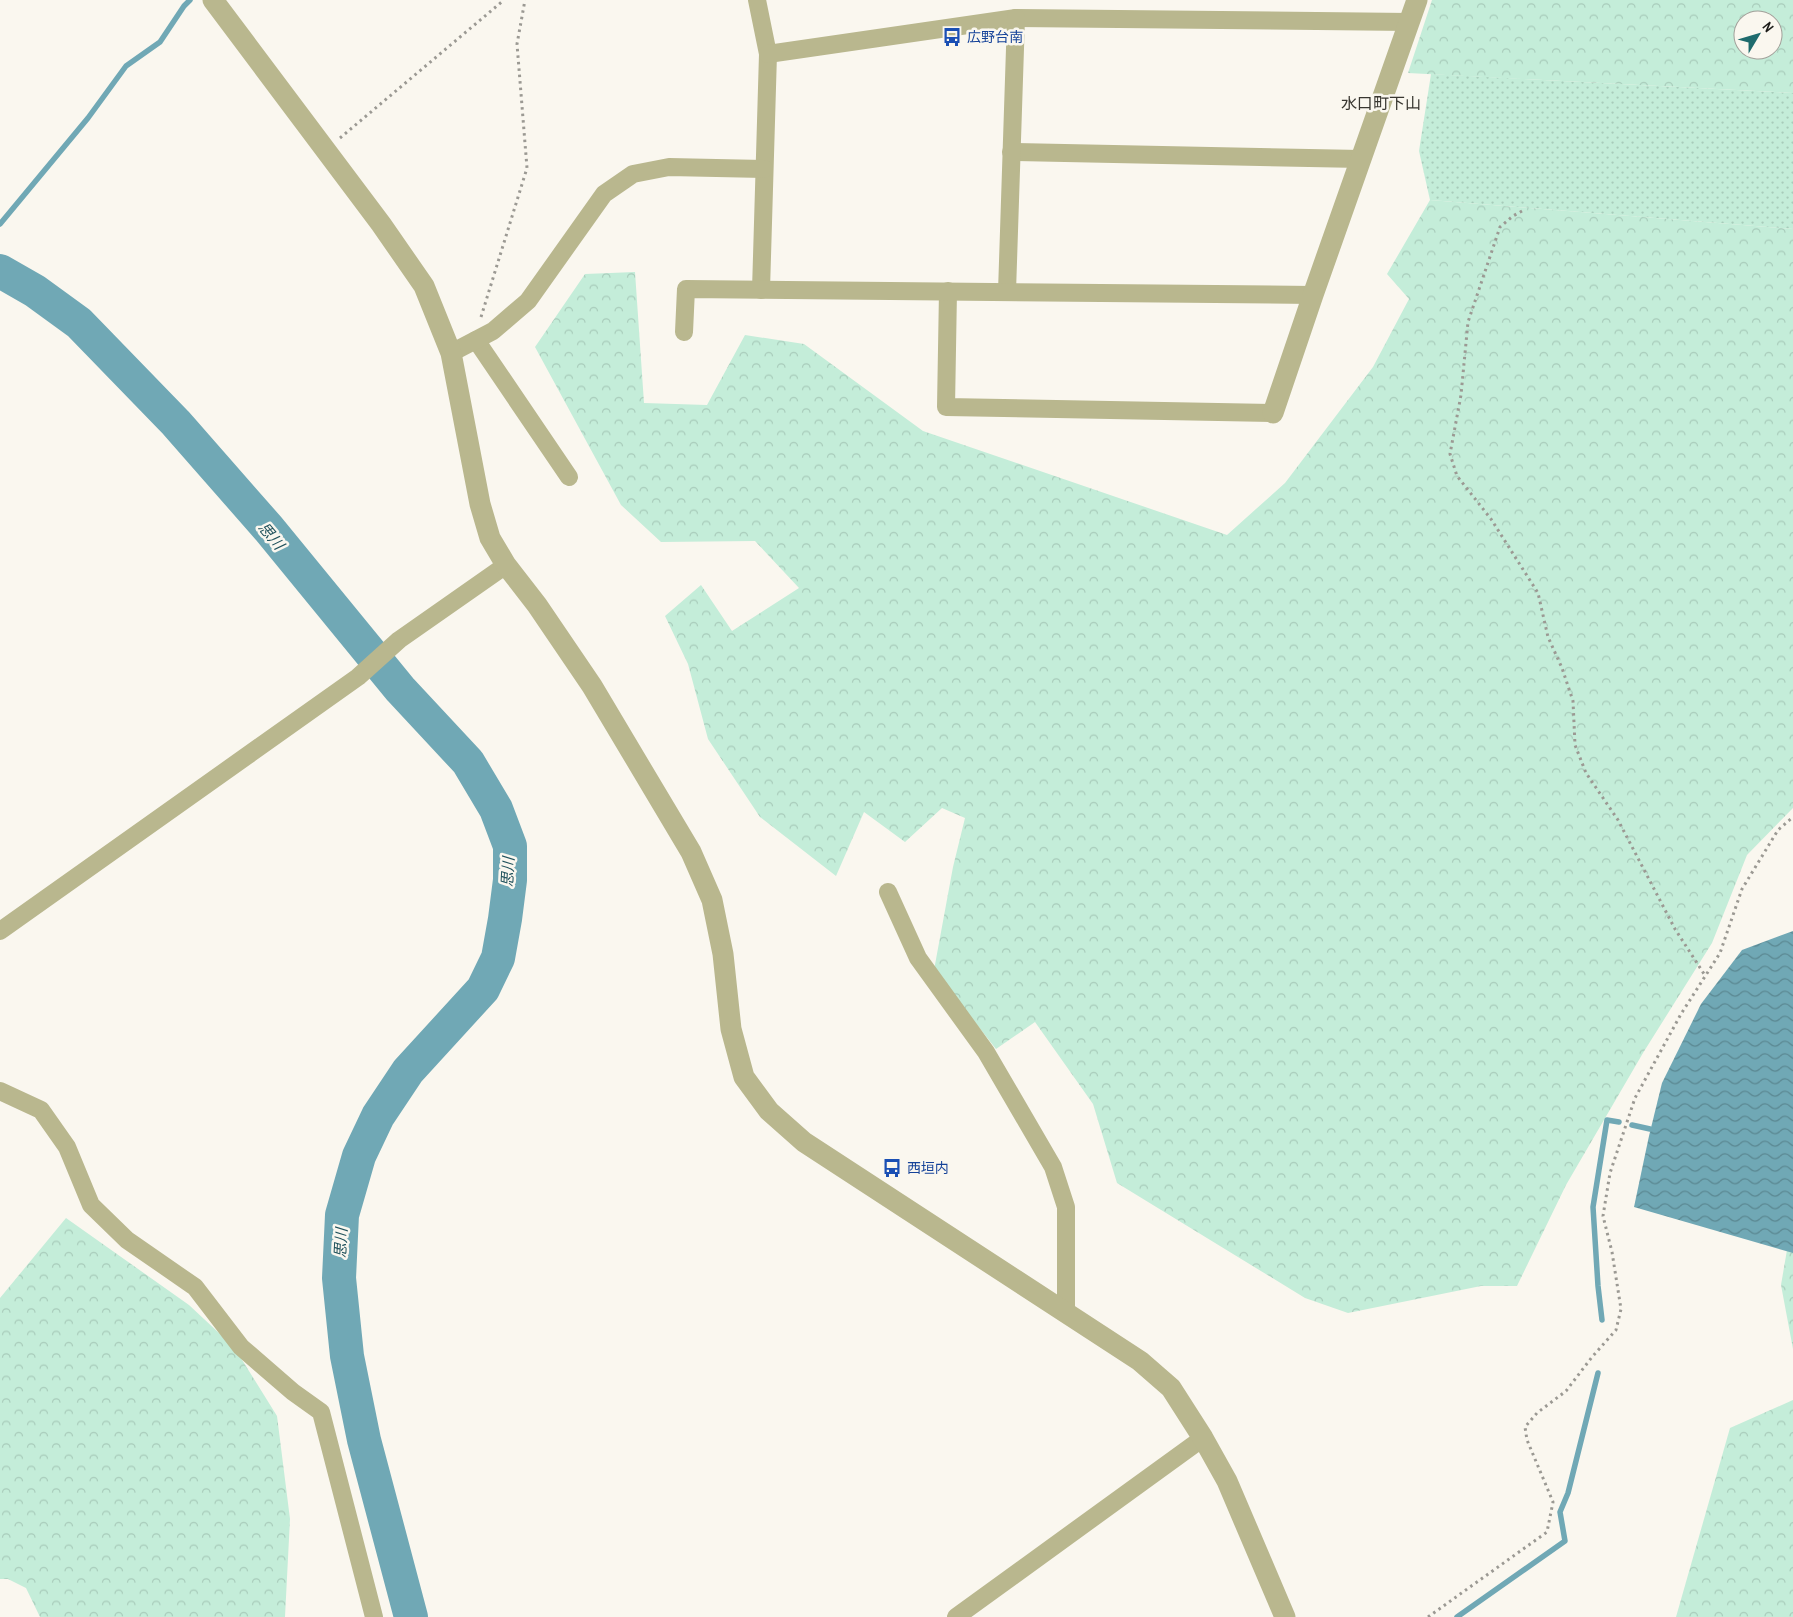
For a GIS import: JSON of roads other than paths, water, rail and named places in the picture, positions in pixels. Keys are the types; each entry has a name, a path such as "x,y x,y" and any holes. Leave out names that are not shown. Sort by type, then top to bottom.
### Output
{"street":[{"path":"213,0 381,224 424,286 451,353 480,504 490,538 506,565 537,605 592,686 691,852 712,900 723,954 731,1029 744,1077 769,1111 804,1142 1140,1361 1171,1388 1203,1438 1226,1481 1285,1617"},
{"path":"757,0 768,54 760,290"},
{"path":"948,291 946,407 1273,413 1417,0"},
{"path":"768,54 1016,18 1410,22"},
{"path":"1007,292 1016,18"},
{"path":"1012,152 1361,159"},
{"path":"451,353 493,331 528,301 604,194 633,174 669,167 764,169"},
{"path":"684,332 686,289 1313,295"},
{"path":"476,340 569,478"},
{"path":"0,931 358,677 399,640 506,565"},
{"path":"888,892 918,958 986,1052 1053,1167 1066,1207 1066,1312"},
{"path":"0,1091 40,1110 67,1147 92,1205 127,1240 195,1287 242,1347 293,1392 321,1412 374,1617"},
{"path":"956,1617 1203,1438"}],"water":[{"path":"1793,931 1793,1253 1634,1207 1662,1083 1701,1004 1742,950"}],"waterway":[{"path":"0,224 88,118 126,66 160,42 190,0"},
{"name":"思川","path":"0,271 35,291 79,323 176,423 269,529 400,689 468,762 496,809 510,846 510,880 498,958 483,989 408,1071 378,1116 359,1156 342,1215 339,1278 347,1356 364,1440 411,1617"},
{"path":"1602,1320 1593,1207 1607,1120 1619,1122"},
{"path":"1632,1125 1650,1129"},
{"path":"1457,1617 1565,1541 1560,1512 1568,1493 1598,1373"}],"place":[{"name":"広野台南","path":"952,37"},
{"name":"西垣内","path":"892,1168"}],"district":[{"name":"水口町下山","path":"1381,103"}]}
